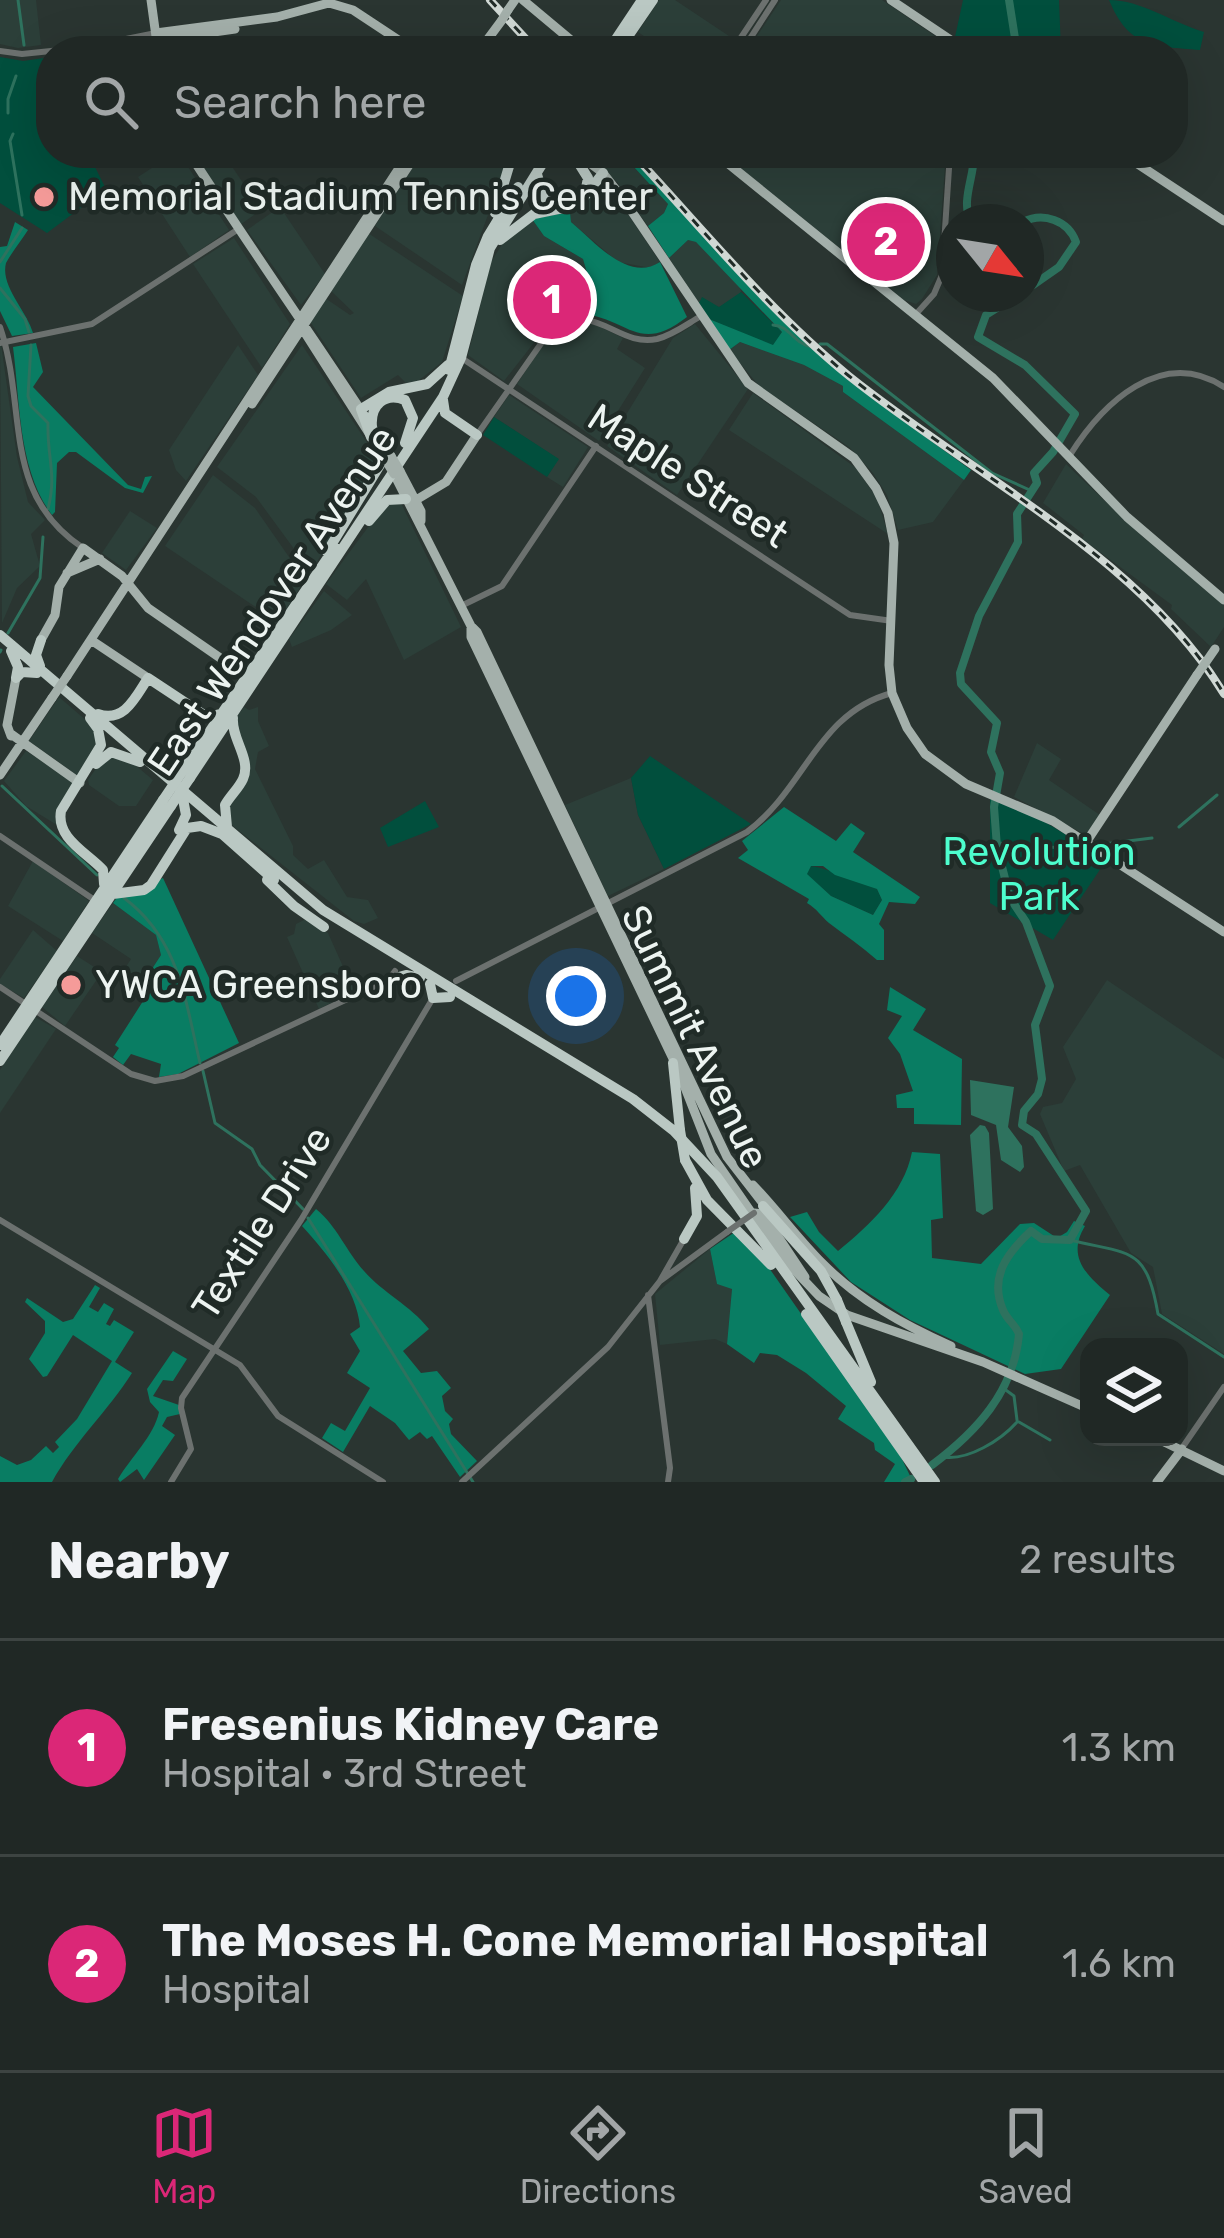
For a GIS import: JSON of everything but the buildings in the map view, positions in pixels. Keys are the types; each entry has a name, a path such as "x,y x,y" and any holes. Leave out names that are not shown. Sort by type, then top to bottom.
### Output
{"highway":[{"path":"618,36 641,0"},
{"path":"628,36 653,0"},
{"path":"488,236 508,168"},
{"name":"East Wendover Avenue","path":"251,680 458,358 476,265 488,236 535,168"},
{"name":"East Wendover Avenue","path":"0,1060 186,775 203,741 284,638 443,397 485,262 538,168"},
{"path":"584,168 599,179"},
{"path":"537,171 539,194 558,206 572,203 599,179"},
{"path":"485,262 515,225 534,214 572,208 599,179"},
{"path":"372,432 361,409 389,392 427,384 458,358"},
{"path":"372,432 374,409 380,402 393,397 405,400 413,418 405,443"},
{"path":"443,397 443,410 477,435"},
{"path":"421,431 438,419 457,422"},
{"path":"308,585 386,456"},
{"path":"325,575 383,502 408,497"},
{"path":"284,638 282,632 299,600"},
{"path":"0,639 134,748 303,904 387,958 632,1098 693,1149 935,1482"},
{"path":"14,649 30,651 40,640"},
{"path":"39,671 40,640"},
{"path":"14,649 16,677"},
{"path":"135,669 146,685 164,689 199,713 212,718 229,711 246,767 241,784 225,805 225,832"},
{"path":"16,677 39,671"},
{"path":"91,715 122,713 146,685"},
{"path":"134,748 126,738 124,723 146,685"},
{"name":"East Wendover Avenue","path":"186,775 202,760 229,711"},
{"path":"199,713 205,726 203,741"},
{"path":"91,715 187,798 216,802 243,771 231,751 211,752 202,760"},
{"path":"91,715 101,745 64,813 65,829 101,863 127,862 130,880 139,886 148,883 184,822 187,798"},
{"path":"140,762 121,753 106,754 61,811 64,834 103,870 103,899 120,890 146,889 187,828 225,832 323,910 430,982 433,998 454,996 630,1104 674,1138 709,1176 920,1482"},
{"path":"264,871 283,896 324,927"},
{"path":"387,958 391,976 456,981 454,996"},
{"name":"East Wendover Avenue","path":"0,1045 31,1007"},
{"path":"674,1056 680,1130 693,1179 707,1200 771,1265"},
{"path":"684,1240 698,1210 693,1179"},
{"path":"759,1209 821,1271 886,1412"}],"main road":[{"path":"153,0 158,36"},
{"path":"892,0 945,36"},
{"path":"191,36 279,22 332,4 353,10 392,36"},
{"path":"492,36 515,7 560,36"},
{"name":"Summit Avenue","path":"197,168 361,409"},
{"path":"0,775 403,168"},
{"path":"588,168 753,388 845,451 874,484 888,513 894,543 892,693 904,723 925,754 952,777 1046,817 1087,841 1224,932"},
{"path":"733,168 993,378 1156,543 1224,600"},
{"path":"1144,168 1224,221"},
{"path":"258,389 301,324"},
{"name":"Summit Avenue","path":"301,324 307,341 398,475 471,626 470,637 674,1056 719,1169 782,1257 819,1296 847,1315 982,1363 1080,1405"},
{"path":"288,348 307,341"},
{"path":"408,497 446,482 477,435"},
{"name":"Summit Avenue","path":"398,475 408,497"},
{"path":"40,640 52,623 59,587 83,548 124,572 136,570"},
{"path":"68,573 105,562"},
{"path":"105,562 148,608"},
{"path":"119,596 148,608 251,680"},
{"path":"1087,841 1223,636"},
{"path":"91,640 135,669"},
{"path":"14,754 7,725 16,677"},
{"path":"11,734 81,783"},
{"name":"Summit Avenue","path":"674,1056 742,1174 821,1262 871,1304 982,1363"},
{"name":"Summit Avenue","path":"717,1133 759,1209"},
{"path":"759,1209 769,1207 800,1237"},
{"path":"759,1209 819,1296"},
{"path":"1175,1446 1224,1471"},
{"path":"1157,1482 1182,1449"}],"street":[{"path":"743,36 771,0"},
{"path":"751,36 771,0"},
{"path":"0,51 36,52"},
{"path":"915,314 934,294 943,274 949,168"},
{"path":"2,343 92,324 236,228"},
{"path":"477,435 543,337 564,321 589,319 646,340 663,337 700,316"},
{"path":"0,327 23,466 33,497 51,523 83,548"},
{"name":"Maple Street","path":"458,358 850,615 892,621"},
{"path":"1065,454 1102,410 1131,388 1159,376 1189,374 1224,387"},
{"path":"461,606 502,586 596,446"},
{"path":"456,981 747,832 786,796 843,716 871,698 892,693"},
{"path":"0,836 103,899"},
{"path":"0,987 131,1074 163,1081 183,1076 391,976"},
{"name":"Textile Drive","path":"171,1482 191,1449 182,1398 301,1220 433,998"},
{"path":"660,1281 759,1209"},
{"path":"0,1220 249,1372 278,1416 383,1482"},
{"path":"463,1481 608,1347 660,1281 684,1240"},
{"path":"648,1295 668,1482"},
{"path":"1182,1449 1224,1387"}],"shaded area":[{"path":"0,0 36,0 40,36 36,36 36,46 0,44"},
{"path":"659,0 675,0 729,36 644,36 638,32"},
{"path":"781,0 882,0 935,36 757,36"},
{"path":"152,168 189,168 229,230 190,257 138,177"},
{"path":"203,168 233,168 261,210 240,225"},
{"path":"412,168 505,168 462,285 375,226"},
{"path":"600,168 635,168 668,204 664,213 648,226 617,182"},
{"path":"635,168 642,168 814,350 971,470 964,480 843,392 843,386 804,365 740,342 729,350 709,319 773,345 782,332 696,242 688,240 669,258 648,226 668,204"},
{"path":"741,168 945,168 942,204 936,204 936,277 916,304 904,300"},
{"path":"602,185 660,262 651,268 618,262 571,222 570,212"},
{"path":"280,207 325,274 301,305 247,230"},
{"path":"570,212 571,222 624,264 648,267 660,262 687,317 670,328 644,334 579,314 571,288 587,273 583,259 544,236 532,219"},
{"path":"532,219 544,236 583,259 587,273 571,288 579,314 547,326 504,381 468,355 491,262 506,238"},
{"path":"15,222 28,230 5,272 33,333 12,336 0,311 0,247 7,246"},
{"path":"368,233 463,296 442,362 418,381 406,383 398,375 361,398 309,320 325,298 350,315 354,313 330,290"},
{"path":"234,238 290,324 262,368 193,264"},
{"path":"688,240 740,283 741,292 731,302 719,307 699,303 669,258"},
{"path":"576,323 594,324 623,338 617,349 645,368 599,441 517,384 549,336"},
{"path":"695,324 748,389 677,495 607,446 673,338"},
{"path":"0,337 28,502 45,520 31,534 40,566 17,588 2,623"},
{"path":"740,342 804,365 843,386 843,392 964,480 933,522 898,530 887,495 873,473 849,447 760,387 729,350"},
{"path":"36,343 43,372 33,387 128,485 141,489 145,477 152,476 143,493 125,488 76,452 69,452 57,463 52,515 33,477 19,412 13,347"},
{"path":"238,345 258,375 186,481 169,450"},
{"path":"302,345 378,459 311,572 256,497 217,467"},
{"path":"753,393 856,468 877,498 888,534 729,430"},
{"path":"509,395 588,447 563,487 547,477 558,459 494,417"},
{"path":"1066,464 1224,605 1224,627 1211,647 1172,605 1082,539 1084,535 1043,503"},
{"path":"213,475 255,508 305,580 278,622 165,546"},
{"path":"400,501 461,627 404,660 366,579 347,600 326,584 383,507"},
{"path":"130,511 157,528 126,570 102,553"},
{"path":"324,591 352,615 292,647 289,639"},
{"path":"59,697 95,728 99,739 77,775 29,741"},
{"path":"244,707 258,707 258,721 269,746 258,752 255,769 293,846 293,855 308,869 324,860 347,897 368,900 378,918 364,924 354,921 229,823 230,801 246,783 236,734 237,716"},
{"path":"1037,743 1061,759 1049,780 1100,815 1086,835 1014,797"},
{"path":"26,751 73,782 57,825 26,806 4,781"},
{"path":"104,757 128,759 153,780 136,806 119,806 89,785"},
{"path":"631,778 638,815 664,869 608,896 565,805"},
{"path":"784,807 836,841 851,823 865,833 853,852 920,897 915,904 889,902 879,924 884,930 884,960 877,960 829,923 807,903 809,899 738,858 748,850 742,841","holes":["811,866 823,866 877,889 882,900 873,915 831,896 807,874"]},
{"path":"33,861 89,901 63,941 8,906"},
{"path":"163,878 239,1043 178,1074 159,1077 161,1064 131,1054 123,1065 113,1057 119,1048 115,1045 145,998 137,992 161,955 156,935 113,903 118,896"},
{"path":"113,903 156,935 161,955 137,992 118,979 131,959 92,933"},
{"path":"308,918 328,933 354,991 319,1009 287,937 294,934 296,924"},
{"path":"33,930 57,951 24,998 0,984 0,979"},
{"path":"77,956 102,972 65,1026 42,1007"},
{"path":"1107,980 1224,1059 1224,1354 1162,1314 1153,1267 1131,1253 1080,1165 1064,1171 1040,1114 1043,1107 1062,1103 1076,1079 1063,1047"},
{"path":"890,987 926,1009 913,1030 962,1059 961,1125 914,1124 914,1108 897,1108 896,1095 913,1091 900,1054 888,1038 902,1016 887,1010"},
{"path":"35,1017 56,1029 0,1113 0,1070"},
{"path":"970,1080 1014,1087 1008,1127 1022,1146 1024,1167 1020,1172 1001,1160 996,1125 971,1115"},
{"path":"980,1125 989,1133 993,1209 983,1215 976,1211 970,1135"},
{"path":"912,1152 940,1154 943,1218 931,1220 932,1258 981,1264 1020,1224 1034,1223 1057,1238 1074,1221 1085,1226 1078,1256 1087,1273 1110,1295 1061,1369 1025,1374 910,1320 851,1282 790,1217 807,1212 838,1251 894,1194"},
{"path":"316,1209 364,1271 429,1329 403,1351 421,1373 437,1371 451,1388 442,1396 445,1411 453,1419 451,1434 477,1461 460,1477 432,1436 427,1439 420,1432 409,1440 395,1423 370,1406 343,1452 322,1438 331,1423 345,1431 370,1388 347,1373 360,1351 350,1334 360,1327 353,1299 302,1226"},
{"path":"735,1232 767,1265 901,1457 913,1482 884,1482 895,1464 838,1419 846,1406 806,1373 777,1355 760,1353 754,1363 727,1344 732,1289 717,1284 710,1249"},
{"path":"710,1249 717,1284 732,1288 727,1344 715,1339 660,1345 655,1294"},
{"path":"95,1285 100,1288 89,1307 98,1312 104,1303 114,1309 106,1324 114,1320 134,1332 115,1362 132,1373 52,1482 0,1482 0,1456 17,1465 46,1446 53,1453 59,1447 55,1442 77,1419 112,1361 73,1335 43,1377 29,1359 45,1333 45,1321 25,1302 27,1298 63,1322 73,1319"},
{"path":"173,1351 187,1359 173,1381 163,1380 153,1396 179,1405 180,1414 167,1417 162,1426 175,1435 144,1480 137,1469 120,1482 156,1421 159,1412 147,1389"}],"green space":[{"path":"963,0 1059,0 1060,36 955,36"},
{"path":"1109,0 1144,7 1204,32 1200,50 1188,49 1188,36 1134,36"},
{"path":"0,57 36,59 36,168 96,168 106,189 47,233 0,203"},
{"path":"741,292 782,332 773,346 709,319 699,303 702,297 719,307"},
{"path":"494,417 559,459 547,477 483,435"},
{"path":"650,756 751,824 664,869 638,815 631,778"},
{"name":"Revolution Park","path":"990,799 1038,818 1107,859 1053,940 990,903"},
{"path":"425,801 439,827 388,847 380,828"},
{"path":"810,866 877,889 882,900 873,915 831,896 806,874"}],"waterway":[{"path":"18,0 24,45"},
{"path":"1009,0 1015,36"},
{"path":"8,113 16,76"},
{"path":"13,134 10,141 22,215"},
{"path":"967,204 972,168"},
{"path":"1044,219 1067,228 1076,242 1059,267 1044,277"},
{"path":"0,262 22,228"},
{"path":"0,288 25,319 29,332"},
{"path":"932,1465 990,1409 1016,1355 1019,1334 1003,1310 998,1287 1008,1257 1031,1231 1042,1239 1070,1240 1086,1211 1036,1134 1022,1125 1024,1111 1038,1094 1042,1079 1035,1025 1050,986 1026,922 1010,898 997,847 994,807 1000,773 991,752 997,723 961,684 960,673 979,616 1018,542 1017,514 1037,483 1034,473 1053,452 1075,414 1025,365 978,337 991,312"},
{"path":"773,325 812,347"},
{"path":"820,344 827,344 992,473 1032,491"},
{"path":"31,345 28,396 48,423 52,475 48,509"},
{"path":"8,633 40,578 43,537"},
{"path":"2,786 97,875"},
{"path":"1179,827 1217,795"},
{"path":"1104,844 1152,838"},
{"path":"997,843 1076,849"},
{"path":"124,898 157,932 168,951 184,993 200,1063"},
{"path":"203,1071 215,1123 252,1149 260,1165 303,1209"},
{"path":"308,1218 473,1482"},
{"path":"1070,1240 1132,1257 1148,1275 1158,1314 1224,1357"},
{"path":"1003,1388 1014,1396 1017,1420"},
{"path":"943,1457 983,1448 1017,1422"},
{"path":"1019,1422 1050,1440"},
{"path":"905,1482 911,1479"}],"railway":[{"path":"490,0 523,36"},
{"path":"646,168 764,297 849,376 1052,521 1148,600 1224,694"}],"place":[{"name":"Memorial Stadium Tennis Center","path":"44,197"},
{"name":"The Moses H. Cone Memorial Hospital","path":"886,242"},
{"name":"Fresenius Kidney Care","path":"552,300"},
{"name":"YWCA Greensboro","path":"71,985"}]}
